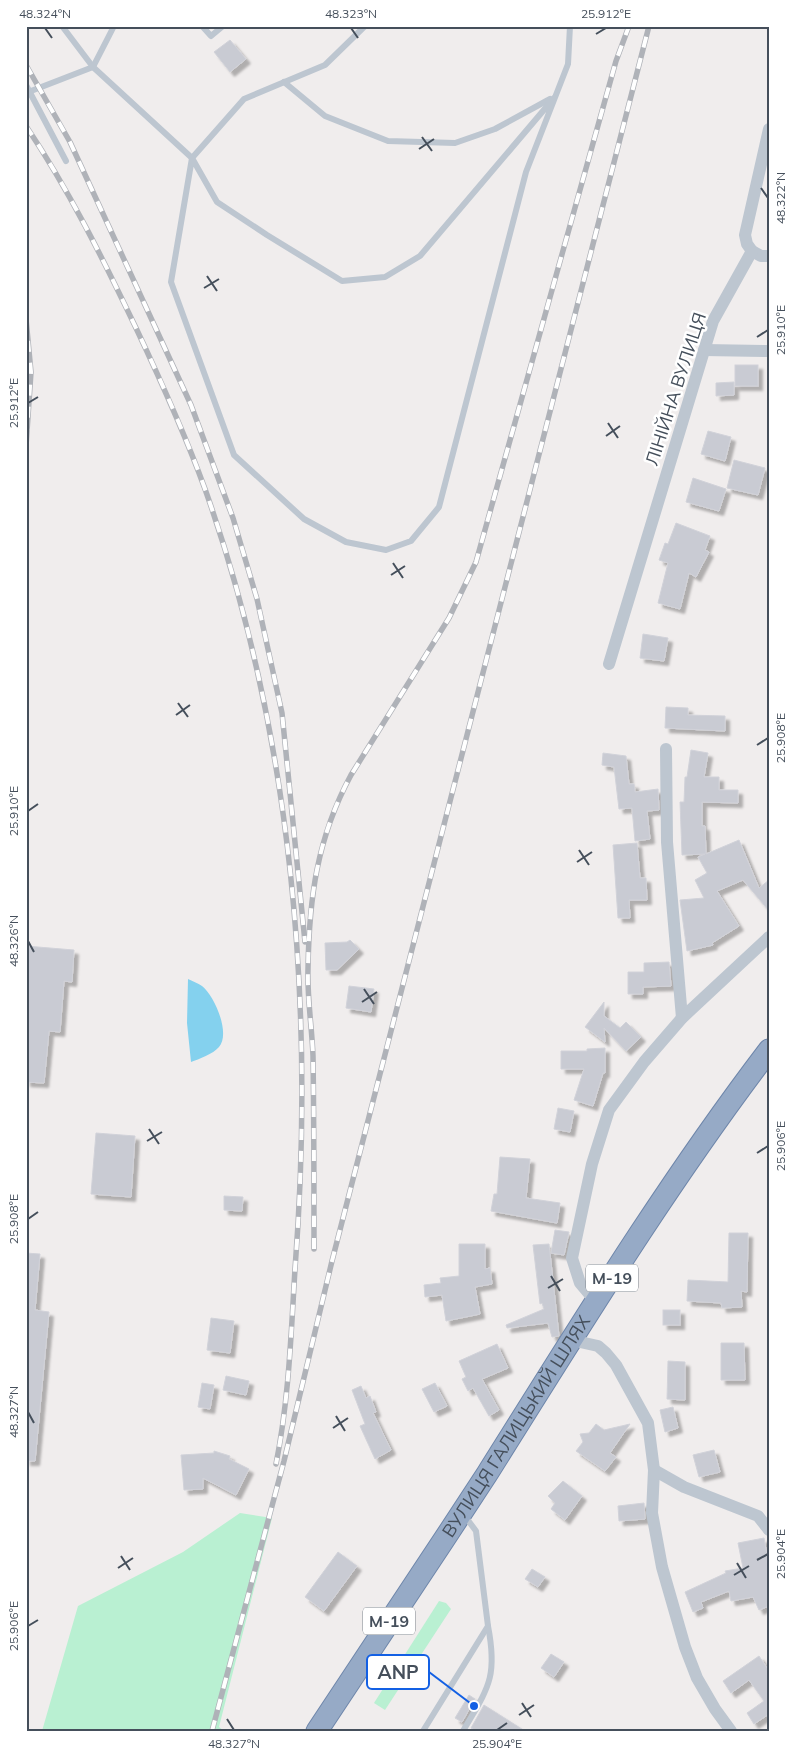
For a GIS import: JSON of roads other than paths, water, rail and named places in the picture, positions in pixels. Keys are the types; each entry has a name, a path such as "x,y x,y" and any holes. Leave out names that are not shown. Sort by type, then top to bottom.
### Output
{"highway":[{"name":"ВУЛИЦЯ ГАЛИЦЬКИЙ ШЛЯХ","path":"317,1731 462,1512 596,1302 730,1102 769,1050"}],"street":[{"path":"769,130 746,235 747,244 752,251 761,256 769,256"},
{"name":"ЛІНІЙНА ВУЛИЦЯ","path":"609,664 714,320 752,251"},
{"path":"704,350 769,351"},
{"path":"666,749 667,842 682,1018"},
{"path":"596,1302 580,1283 572,1258 592,1164 609,1110 644,1062 682,1018 769,936"},
{"path":"572,1340 598,1346 616,1365 648,1423 654,1470 652,1512 662,1567 684,1647 697,1678 715,1709 731,1731"},
{"path":"654,1470 684,1487 758,1516 769,1530"}],"lane":[{"path":"62,26 93,67 192,158 217,202 342,281 385,277 420,256 554,98"},
{"path":"31,91 93,67 114,26"},
{"path":"202,26 211,36 223,26"},
{"path":"365,26 325,65 244,99 192,158 171,282 234,455 304,519 346,542 386,550 411,541 439,508 526,172 568,64 570,26"},
{"path":"284,82 325,116 388,141 455,143 495,129 554,98"},
{"path":"26,85 31,91 66,161"},
{"path":"462,1512 476,1531 493,1652 490,1684 463,1731"},
{"path":"423,1731 488,1626"}],"water":[{"path":"188,979 202,986 211,997 220,1015 223,1033 222,1041 216,1050 191,1062 187,1023"}],"railway":[{"path":"314,1249 313,1056 308,969 313,893 323,845 339,799 351,775 449,618 476,562 616,61 629,26"},
{"path":"212,1731 284,1461 332,1261 649,26"},
{"path":"26,65 70,142 191,405 233,518 257,599 282,713 305,942"},
{"path":"26,126 85,225 136,328 181,428 205,489 235,583 259,679 277,776 290,874 299,973 302,1072 300,1171 291,1342 287,1391 276,1464"},
{"path":"26,319 31,372 26,446"}],"place":[{"name":"ANP","path":"474,1706"}]}
